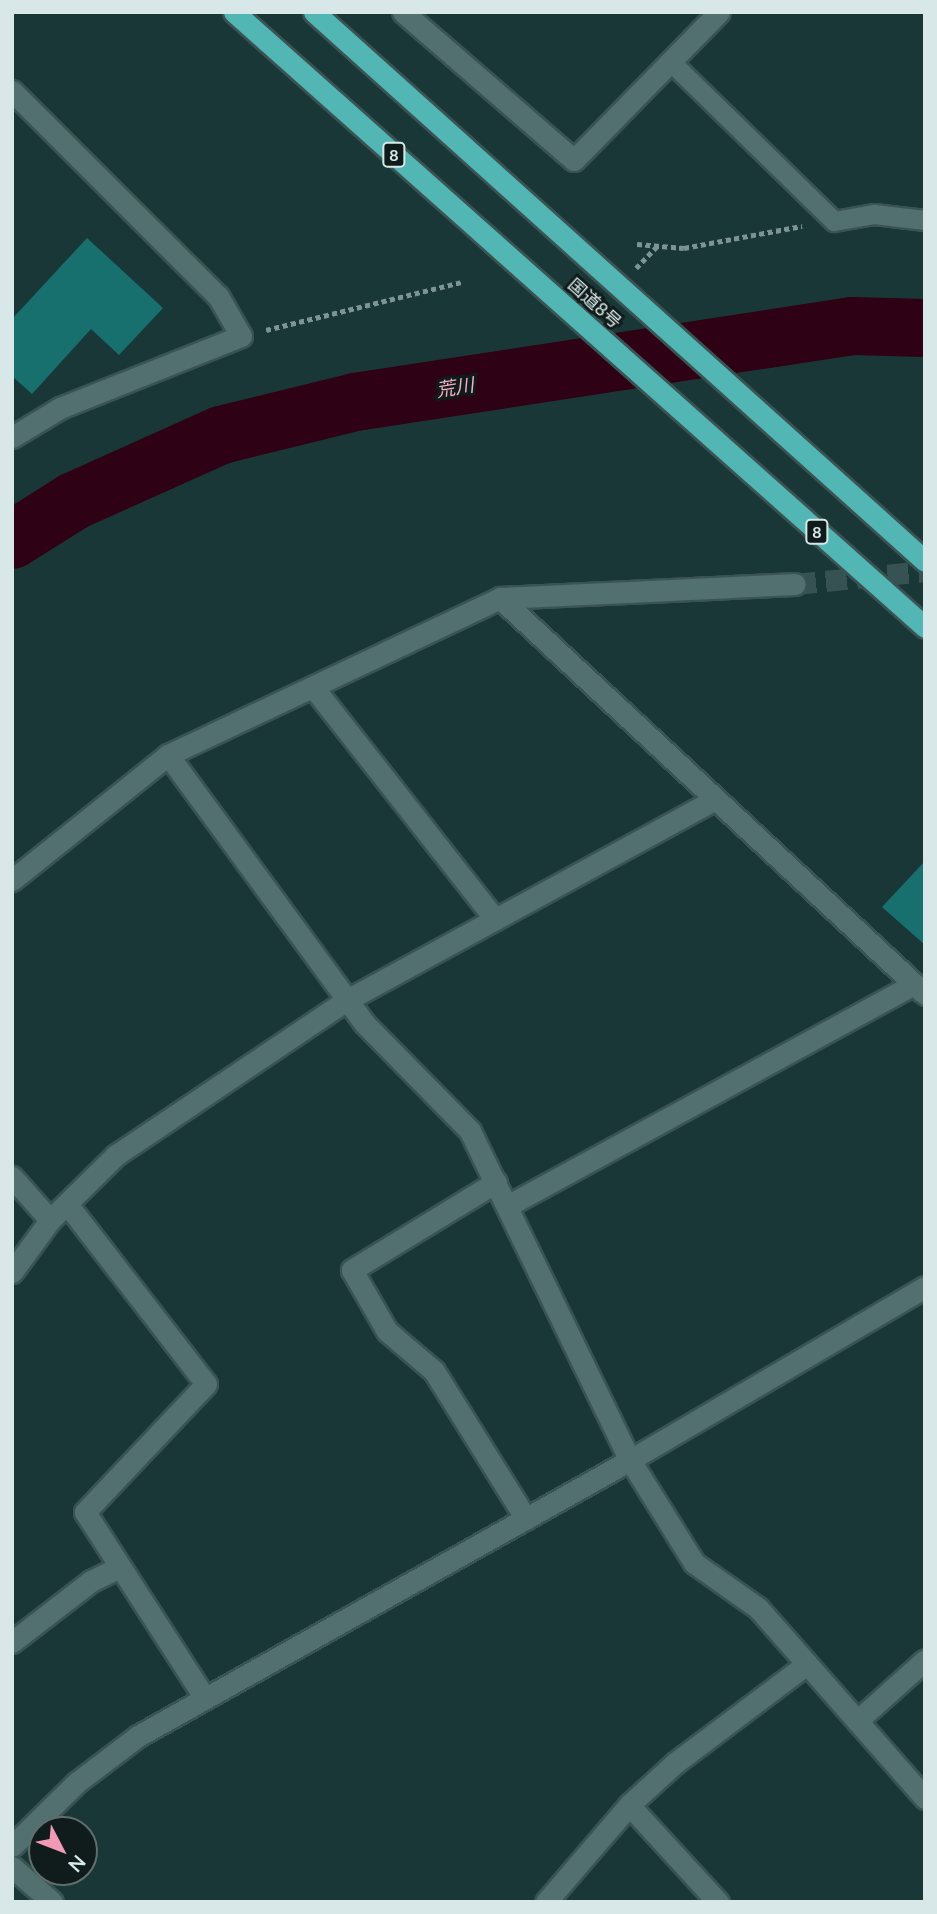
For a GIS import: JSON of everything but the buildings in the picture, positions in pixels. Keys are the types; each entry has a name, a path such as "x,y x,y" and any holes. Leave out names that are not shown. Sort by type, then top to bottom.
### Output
{"highway":[{"name":"国道8号","path":"234,12 925,627"},
{"name":"国道8号","path":"314,12 925,561"}],"street":[{"path":"403,12 574,160 719,12"},
{"path":"12,91 218,296 240,336 60,408 12,437"},
{"path":"12,880 168,755 500,598 795,584"},
{"path":"500,598 919,989 507,1206"},
{"path":"313,687 495,919"},
{"path":"168,755 347,1000 470,1131 630,1460 694,1563 758,1608 925,1798"},
{"path":"12,1272 50,1220 116,1155 347,1000 715,799"},
{"path":"12,1177 50,1220"},
{"path":"496,1182 352,1270 387,1331 434,1371 526,1519"},
{"path":"66,1204 206,1384 85,1512 204,1696"},
{"path":"12,1846 76,1783 138,1736 204,1696 526,1519 923,1291"},
{"path":"12,1642 91,1581 120,1567"},
{"path":"856,1721 925,1660"},
{"path":"546,1902 629,1805 675,1763 807,1664"},
{"path":"629,1805 718,1902"},
{"path":"12,1867 52,1902"}],"lane":[{"path":"671,62 834,221 874,214 925,220"}],"path":[{"path":"637,244 684,248 834,221"},
{"path":"642,261 657,246"},
{"path":"240,336 462,282"}],"waterway":[{"name":"荒川","path":"12,540 74,501 221,435 355,402 852,326 925,328"}],"tunnel":[{"path":"795,584 925,571"}]}
